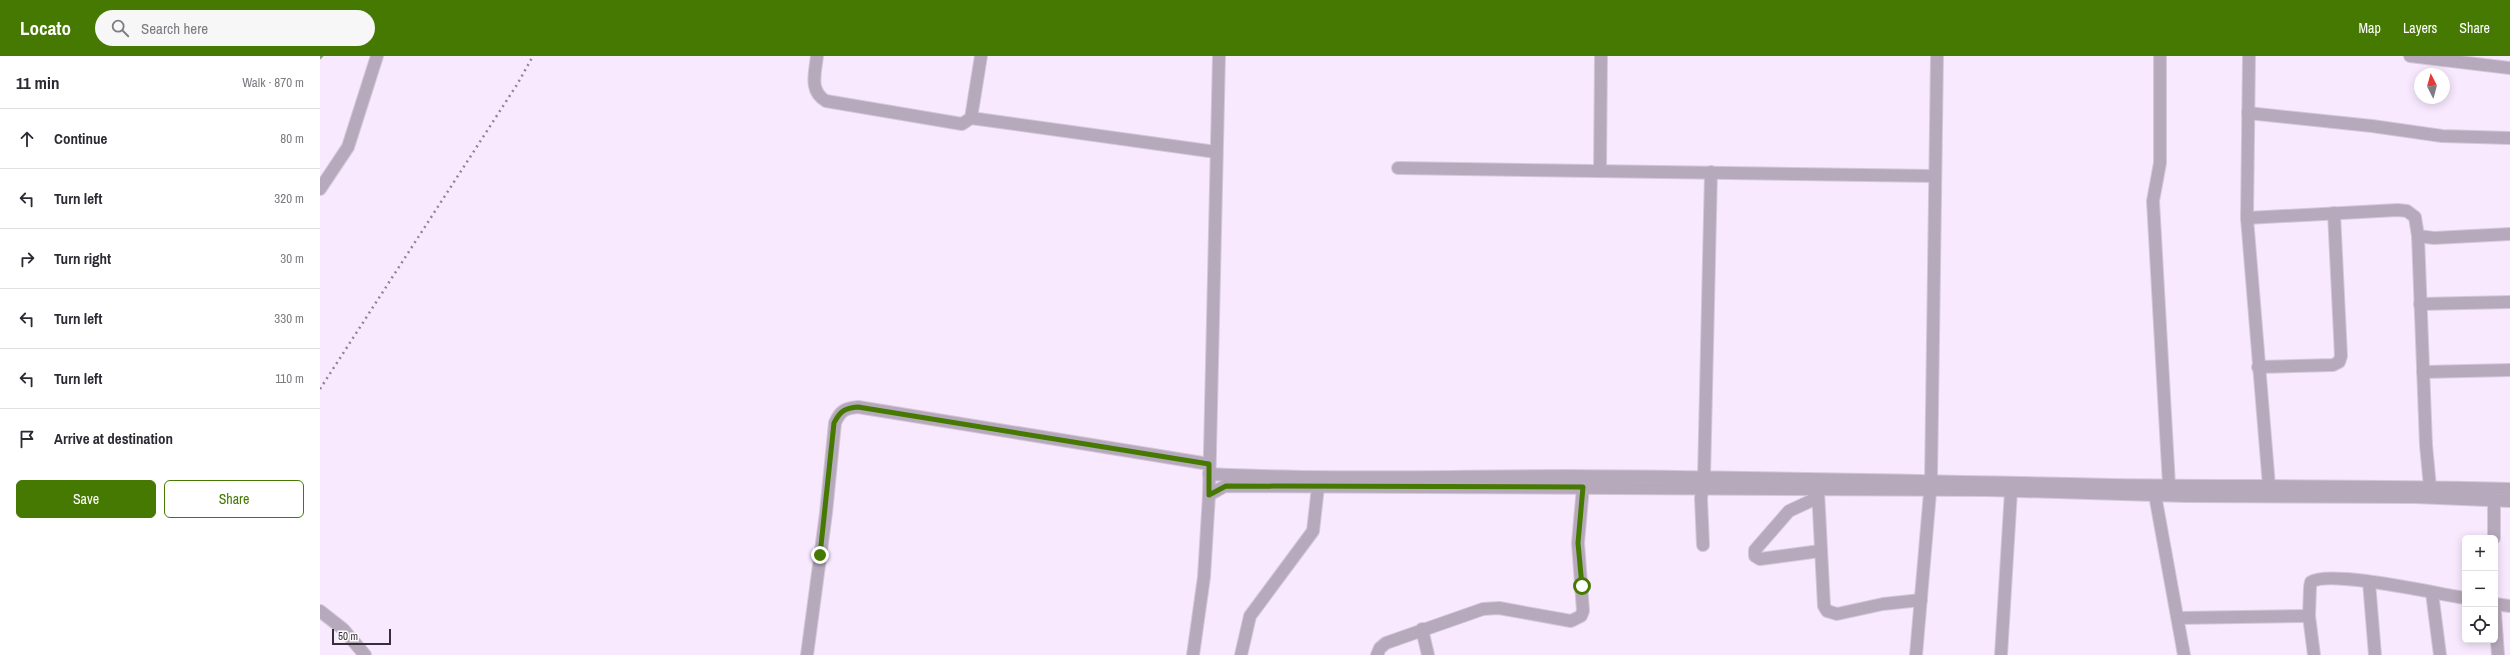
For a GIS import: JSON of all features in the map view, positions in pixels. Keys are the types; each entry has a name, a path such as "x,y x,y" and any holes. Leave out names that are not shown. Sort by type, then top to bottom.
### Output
{"street":[{"path":"320,189 348,147 377,56"},
{"path":"817,56 815,90 819,97 826,101 962,124 971,118 1216,152"},
{"path":"971,118 981,56"},
{"path":"1192,655 1204,577 1209,495 1219,56"},
{"path":"1600,171 1601,56"},
{"path":"1916,655 1930,486 1937,56"},
{"path":"2160,56 2160,163 2153,201 2169,485"},
{"path":"2249,56 2247,218 2258,367 2269,486"},
{"path":"2410,56 2510,68"},
{"path":"2248,113 2442,136 2510,138"},
{"path":"1398,168 1934,176"},
{"path":"1703,545 1703,483 1711,172"},
{"path":"2247,218 2407,211 2415,217 2418,236 2423,372 2430,487"},
{"path":"2258,367 2333,365 2339,362 2341,356 2334,213"},
{"path":"2418,236 2434,238 2510,234"},
{"path":"2420,304 2510,302"},
{"path":"2423,372 2510,370"},
{"path":"807,655 826,513 834,423 839,413 847,408 858,407 1209,469 1264,477 1930,486 2169,485 2430,487 2510,490"},
{"path":"1209,495 1226,486 1583,487 1703,483 1817,495 1930,486 2011,491 2155,495 2415,497 2510,501"},
{"path":"1241,655 1250,616 1313,531 1318,487"},
{"path":"1377,655 1380,648 1386,643 1491,608 1571,621 1581,616 1583,611 1578,543 1583,487"},
{"path":"2001,655 2011,491"},
{"path":"1817,495 1824,606 1831,613 1921,600"},
{"path":"1817,495 1789,511 1755,550 1754,556 1760,559 1820,551"},
{"path":"2155,495 2184,655"},
{"path":"2494,500 2494,535"},
{"path":"2314,655 2309,616 2310,587 2311,582 2316,578 2326,577 2369,582 2462,598"},
{"path":"2369,582 2375,655"},
{"path":"2432,593 2440,655"},
{"path":"2498,604 2510,606"},
{"path":"320,611 343,629 365,655"},
{"path":"2178,618 2309,616"},
{"path":"1422,630 1428,655"},
{"path":"2497,643 2498,655"}],"railway":[{"path":"320,389 518,83 533,56"}],"route":[{"path":"820,555 832,460 834,423 839,413 847,408 858,407 996,428 1154,456 1209,464 1209,495 1226,486 1428,488 1583,487 1578,543 1578,558 1582,586"}]}
